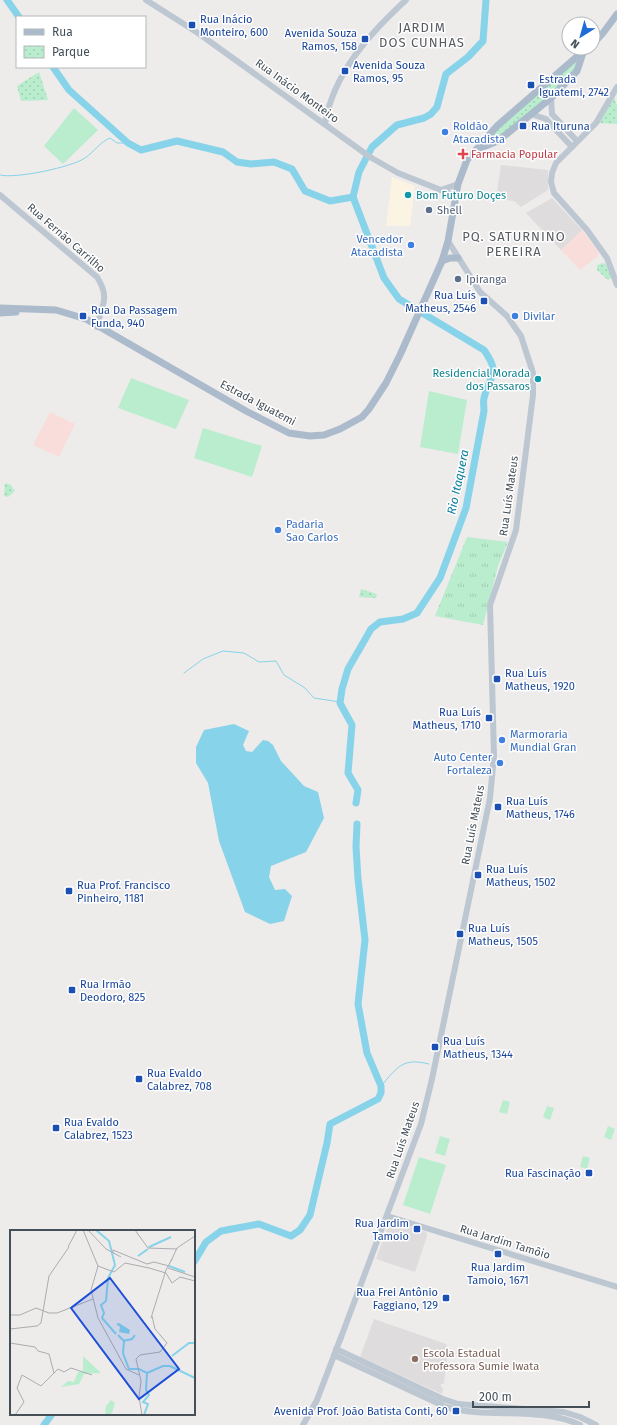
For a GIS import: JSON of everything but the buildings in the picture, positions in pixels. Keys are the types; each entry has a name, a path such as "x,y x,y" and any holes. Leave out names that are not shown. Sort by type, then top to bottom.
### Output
{"main road":[{"name":"Rua Inácio Monteiro","path":"146,0 198,33 325,123 370,157 398,173 456,196"},
{"path":"325,123 330,101 347,66 385,20 406,0"},
{"path":"601,35 617,14"},
{"name":"Estrada Iguatemi","path":"99,327 256,417 289,433 310,436 324,435 340,429 362,417 370,409 386,383 442,261 448,241 458,184 465,165 485,139 576,56"},
{"path":"477,149 490,145 551,98 573,76 583,56"},
{"path":"574,58 578,60 580,64"},
{"path":"617,88 596,123 570,144 560,158 552,174 554,193 587,230 607,258 617,285"},
{"path":"551,98 552,114 576,139"},
{"path":"531,114 546,119 570,144"},
{"path":"546,119 547,115 552,114"},
{"path":"485,139 486,143 490,145"},
{"path":"441,190 458,184"},
{"name":"Rua Fernão Carrilho","path":"0,195 97,277 105,292 104,306 99,327"},
{"name":"Rua Luís Mateus","path":"303,1425 316,1400 351,1314 351,1309 425,1111 490,798 494,756 490,605 516,530 534,395 533,373 521,336 507,316 481,294 448,241"},
{"path":"442,261 458,258"},
{"path":"0,308 56,310 77,315 99,327"},
{"path":"0,313 12,312 64,316 99,327"},
{"name":"Rua Jardim Tamôio","path":"386,1216 617,1287"},
{"path":"335,1352 446,1408 465,1412 546,1416 571,1421 580,1425"},
{"path":"335,1352 443,1399 458,1404 564,1412 580,1417 596,1425"}],"shaded area":[{"path":"501,165 548,170 548,190 521,207 514,201 496,199"},
{"path":"392,177 415,186 410,226 386,226"},
{"path":"552,198 582,230 561,250 526,213"},
{"path":"582,230 599,253 597,257 580,270 561,250"},
{"path":"50,412 75,424 59,457 33,445"},
{"path":"394,1222 400,1224 399,1226 406,1228 407,1226 426,1232 427,1236 415,1272 376,1259 389,1223"},
{"name":"Escola Estadual Professora Sumie Iwata","path":"374,1319 446,1344 448,1351 444,1383 440,1385 443,1389 442,1394 360,1357"}],"green space":[{"path":"578,60 577,71 503,136 486,143 497,126"},
{"path":"39,72 48,100 21,101 17,86"},
{"path":"613,93 617,106 617,124 596,123"},
{"path":"74,108 98,130 63,164 44,146"},
{"path":"603,263 606,264 612,278 608,280 597,270 597,265"},
{"path":"131,378 189,400 176,429 118,408"},
{"path":"429,391 467,400 458,454 420,447"},
{"path":"203,428 262,446 252,477 194,458"},
{"path":"5,483 11,485 15,491 8,497 4,496"},
{"path":"467,537 508,542 498,566 483,625 435,616"},
{"path":"361,589 377,594 376,598 359,597"},
{"path":"503,1100 510,1102 507,1114 499,1112"},
{"path":"547,1106 554,1108 550,1120 543,1117"},
{"path":"608,1126 615,1129 611,1140 604,1137"},
{"path":"440,1136 450,1139 445,1156 435,1153"},
{"path":"583,1156 590,1158 587,1169 580,1167"},
{"path":"419,1157 446,1165 430,1214 403,1205"}],"water":[{"path":"234,724 249,731 243,745 246,751 252,752 263,740 268,741 273,745 281,761 304,786 318,792 324,818 306,852 271,866 269,877 275,890 285,889 292,896 284,921 270,924 245,912 219,841 208,783 196,763 196,747 204,730"}],"waterway":[{"path":"7,0 18,16"},
{"path":"353,197 359,172 372,147 397,125 424,118 431,114 437,107 446,74 468,57 483,41 486,0"},
{"path":"54,68 69,90 128,143 141,150 177,141 223,152 237,162 251,164 274,162 292,169 305,191 330,201 353,197"},
{"path":"0,175 8,176 30,174 68,165 85,158 103,142 110,138 117,143 128,143"},
{"name":"Rio Itaquera","path":"353,197 384,278 399,299 484,350 493,370 493,375 484,398 484,411 466,508 440,578 417,613 403,619 380,622 371,629 348,669 342,689 340,703 352,725 348,773 358,790 356,803"},
{"path":"184,673 203,659 223,651 244,653 259,662 276,661 284,675 305,688 314,698 340,702"},
{"path":"195,1260 206,1242 221,1231 259,1224 291,1236 300,1230 310,1215 330,1124 378,1099 381,1093 381,1086 367,1053 358,1004 365,940 358,879 356,847 357,824"},
{"path":"381,1086 396,1069 406,1063 420,1062 429,1064"},
{"path":"44,1425 51,1415"}],"place":[{"name":"Rua Inácio Monteiro, 600","path":"192,25"},
{"name":"Avenida Souza Ramos, 158","path":"365,39"},
{"name":"Avenida Souza Ramos, 95","path":"345,71"},
{"name":"Estrada Iguatemi, 2742","path":"531,85"},
{"name":"Rua Ituruna","path":"523,126"},
{"name":"Roldão Atacadista","path":"445,132"},
{"name":"Farmacia Popular","path":"463,154"},
{"name":"Bom Futuro Doçes","path":"408,195"},
{"name":"Shell","path":"429,210"},
{"name":"Vencedor Atacadista","path":"411,245"},
{"name":"Ipiranga","path":"458,279"},
{"name":"Rua Luís Matheus, 2546","path":"484,301"},
{"name":"Rua Da Passagem Funda, 940","path":"83,316"},
{"name":"Divilar","path":"515,316"},
{"name":"Residencial Morada dos Passaros","path":"538,379"},
{"name":"Padaria Sao Carlos","path":"278,530"},
{"name":"Rua Luís Matheus, 1920","path":"497,679"},
{"name":"Rua Luís Matheus, 1710","path":"489,718"},
{"name":"Marmoraria Mundial Gran","path":"502,740"},
{"name":"Auto Center Fortaleza","path":"500,763"},
{"name":"Rua Luís Matheus, 1746","path":"498,807"},
{"name":"Rua Luís Matheus, 1502","path":"478,875"},
{"name":"Rua Prof. Francisco Pinheiro, 1181","path":"69,891"},
{"name":"Rua Luís Matheus, 1505","path":"460,934"},
{"name":"Rua Irmão Deodoro, 825","path":"72,990"},
{"name":"Rua Luís Matheus, 1344","path":"435,1047"},
{"name":"Rua Evaldo Calabrez, 708","path":"139,1079"},
{"name":"Rua Evaldo Calabrez, 1523","path":"56,1128"},
{"name":"Rua Fascinação","path":"589,1173"},
{"name":"Rua Jardim Tamoio","path":"417,1229"},
{"name":"Rua Jardim Tamoio, 1671","path":"498,1254"},
{"name":"Rua Frei Antônio Faggiano, 129","path":"446,1298"},
{"name":"Escola Estadual Professora Sumie Iwata","path":"415,1359"},
{"name":"Avenida Prof. João Batista Conti, 60","path":"456,1411"}],"district":[{"name":"JARDIM DOS CUNHAS","path":"422,34"},
{"name":"PQ. SATURNINO PEREIRA","path":"514,244"}]}
